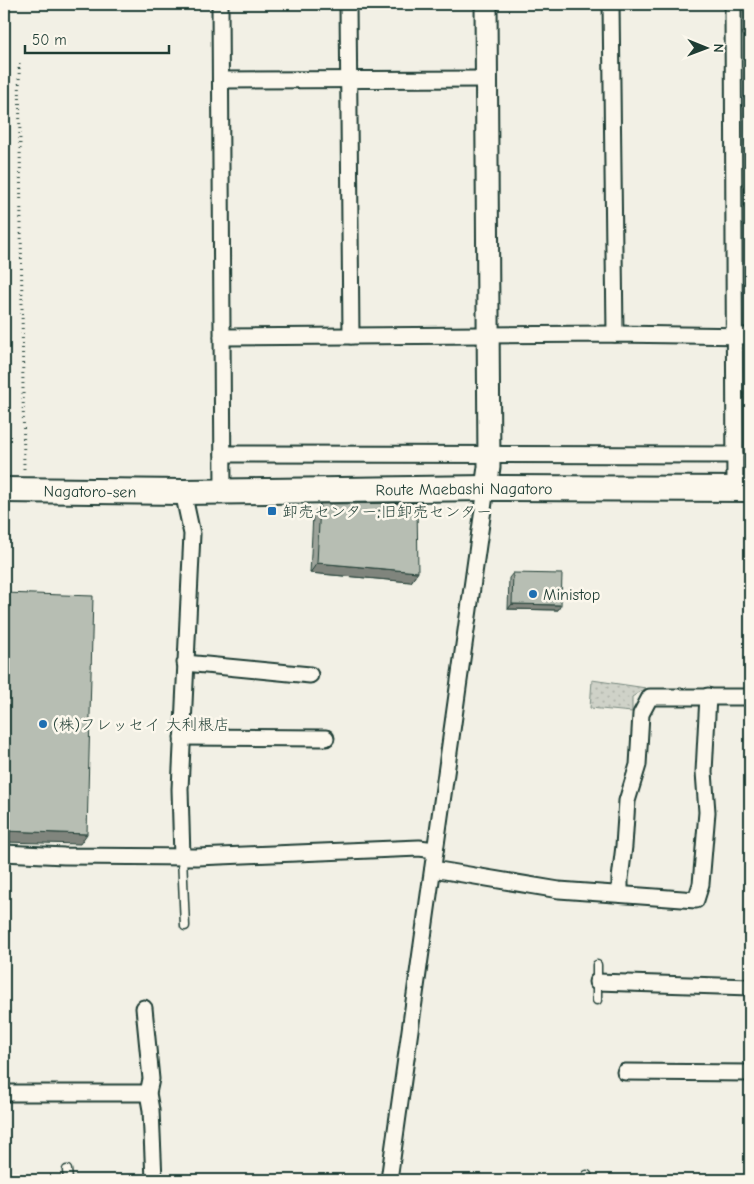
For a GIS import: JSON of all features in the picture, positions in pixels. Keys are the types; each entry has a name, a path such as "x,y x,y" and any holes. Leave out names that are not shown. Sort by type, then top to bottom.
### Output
{"main road":[{"name":"Route Maebashi Nagatoro","path":"180,492 486,488 743,489"},
{"name":"Nagatoro-sen","path":"14,490 180,492"}],"street":[{"path":"220,4 222,80 223,492"},
{"path":"348,4 351,336"},
{"path":"389,1180 486,488 488,455 488,336 486,4"},
{"path":"611,4 614,334"},
{"path":"733,4 734,456 743,489"},
{"path":"222,80 486,79"},
{"path":"222,338 614,334 750,336"},
{"path":"223,454 734,456"},
{"path":"180,492 192,534 180,789 182,856"},
{"path":"185,663 310,675"},
{"path":"433,869 559,890 696,900 701,884 707,812 704,772 708,696"},
{"path":"620,894 627,801 638,765 641,714 650,697 750,697"},
{"path":"182,738 326,738"},
{"path":"4,853 64,856 197,857 419,848 435,850"},
{"path":"597,982 750,987"},
{"path":"144,1008 151,1079 148,1093 151,1110 154,1180"},
{"path":"624,1072 750,1073"},
{"path":"4,1093 148,1093"}],"lane":[{"path":"182,856 185,926"},
{"path":"596,1000 598,965"},
{"path":"67,1170 68,1180"}],"path":[{"path":"14,490 19,63"}],"shaded area":[{"path":"742,4 750,4 750,35 742,35"},
{"path":"592,680 646,688 632,697 632,712 590,708"}],"building":[{"path":"417,503 418,572 317,563 320,504"},
{"name":"Ministop","path":"513,573 562,574 561,605 512,604"},
{"name":"(株)フレッセイ 大利根店","path":"4,593 93,596 87,834 4,831"}],"place":[{"name":"卸売センター;旧卸売センター","path":"272,511"},
{"name":"Ministop","path":"533,594"},
{"name":"(株)フレッセイ 大利根店","path":"43,724"}]}
